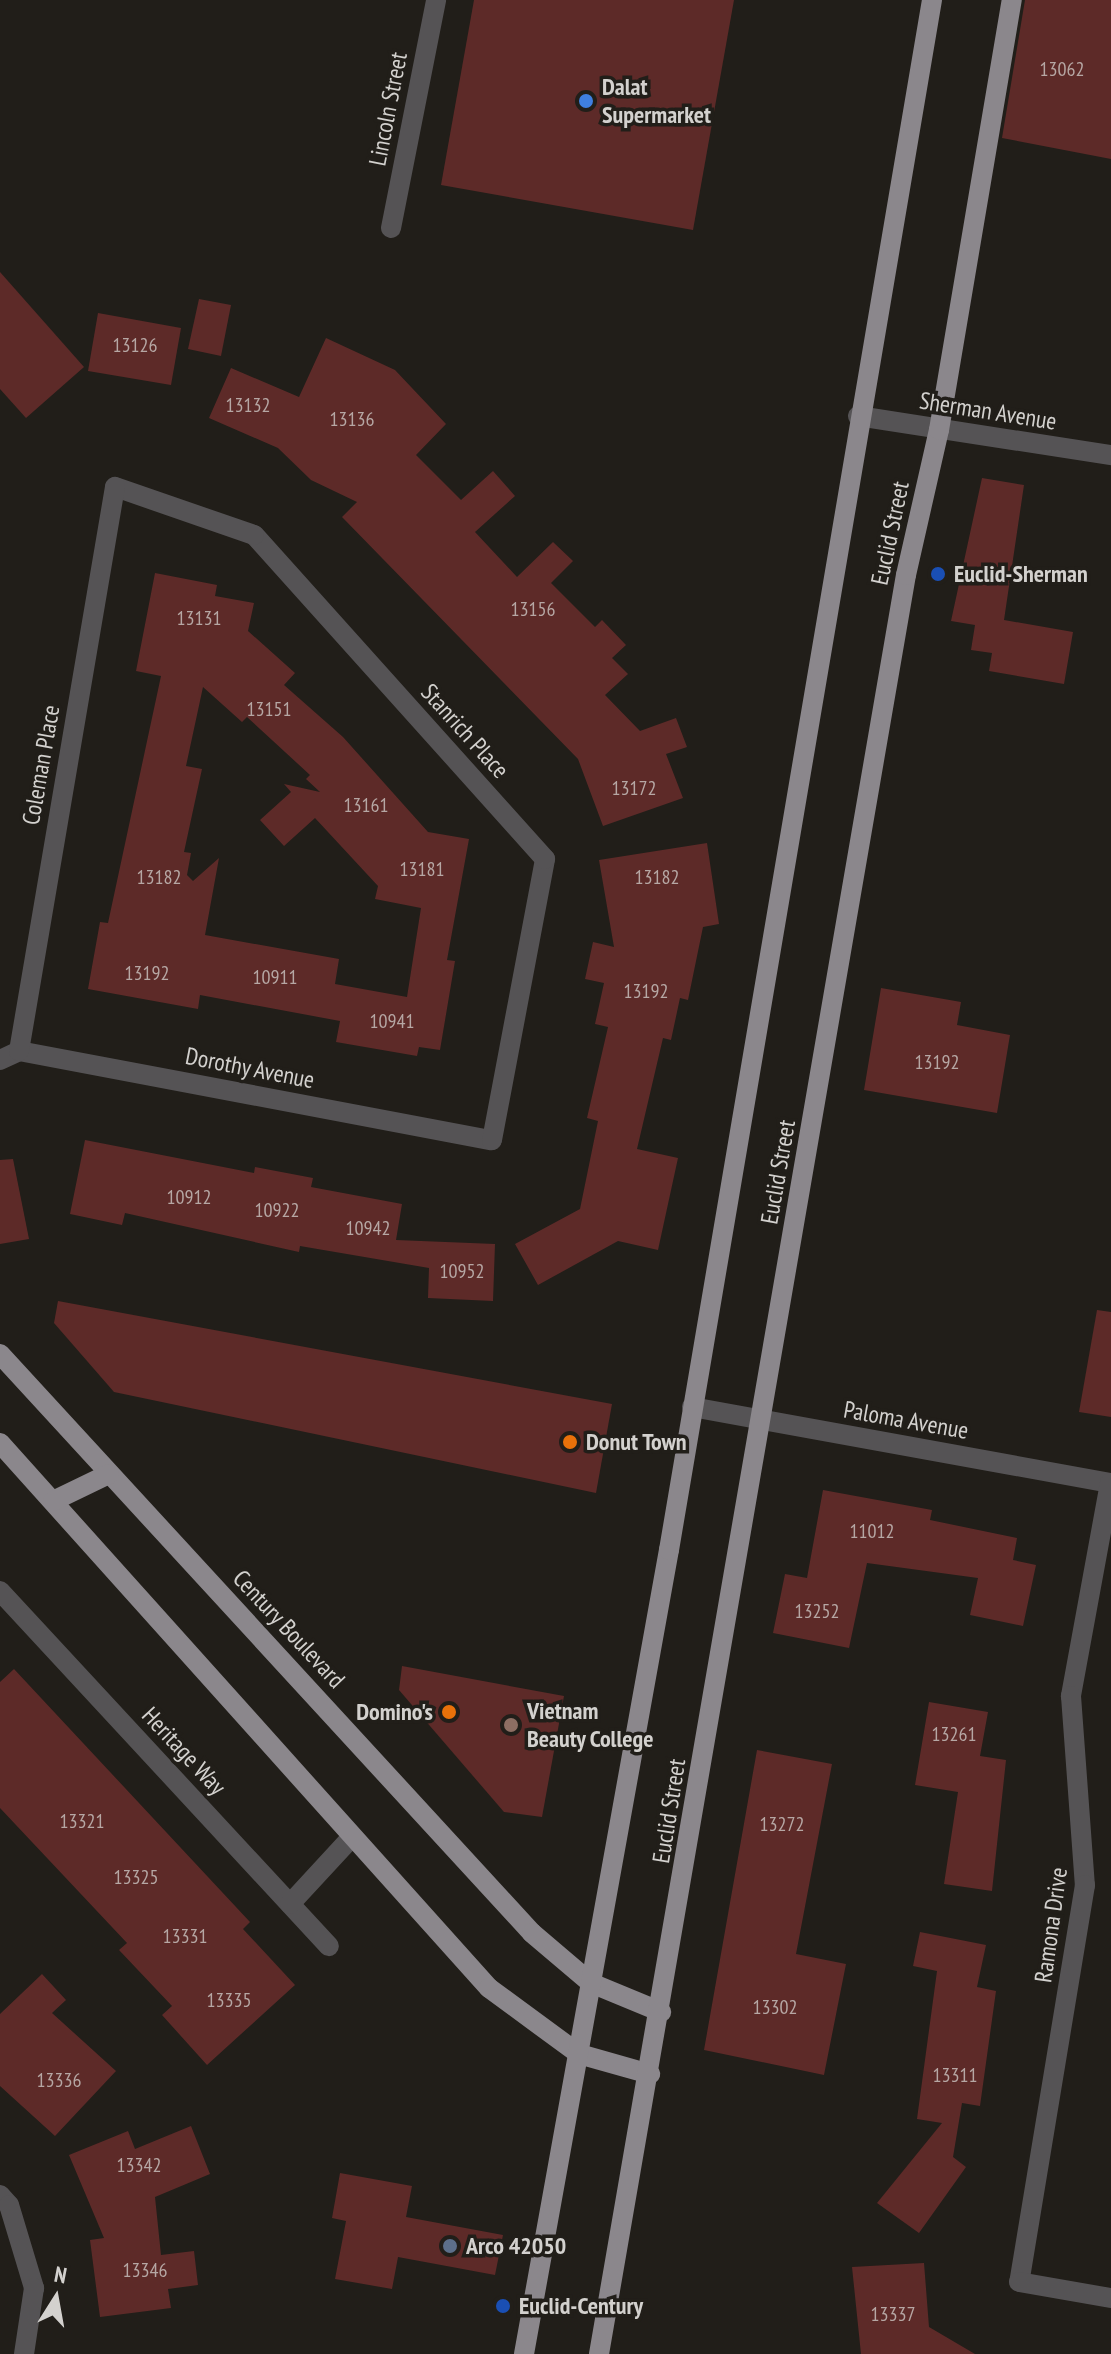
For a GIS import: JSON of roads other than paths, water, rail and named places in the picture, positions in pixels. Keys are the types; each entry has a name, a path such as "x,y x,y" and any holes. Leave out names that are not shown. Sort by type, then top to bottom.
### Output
{"main road":[{"name":"Euclid Street","path":"524,2354 692,1407 858,416 932,0"},
{"name":"Euclid Street","path":"599,2354 661,2012 906,575 939,430 1012,0"},
{"name":"Century Boulevard","path":"0,1354 532,1933 591,1983 661,2012"},
{"path":"0,1443 351,1838 489,1988 579,2054 650,2074"},
{"path":"53,1501 109,1474"}],"street":[{"name":"Lincoln Street","path":"391,228 436,0"},
{"name":"Sherman Avenue","path":"858,416 1111,455"},
{"name":"Coleman Place","path":"10,1055 115,487"},
{"name":"Stanrich Place","path":"115,487 254,535 545,859 492,1140"},
{"name":"Dorothy Avenue","path":"10,1055 492,1140"},
{"name":"Paloma Avenue","path":"692,1407 1110,1483"},
{"name":"Ramona Drive","path":"1110,1483 1071,1696 1085,1885 1019,2282 1111,2298"},
{"name":"Heritage Way","path":"0,1591 329,1946"},
{"path":"290,1904 351,1838"},
{"path":"0,2195 9,2205 34,2288 24,2354"}],"place":[{"name":"Dalat Supermarket","path":"586,101"},
{"name":"Euclid-Sherman","path":"938,574"},
{"name":"Donut Town","path":"570,1442"},
{"name":"Domino's","path":"449,1712"},
{"name":"Vietnam Beauty College","path":"511,1725"},
{"name":"Arco 42050","path":"450,2246"},
{"name":"Euclid-Century","path":"503,2306"}]}
